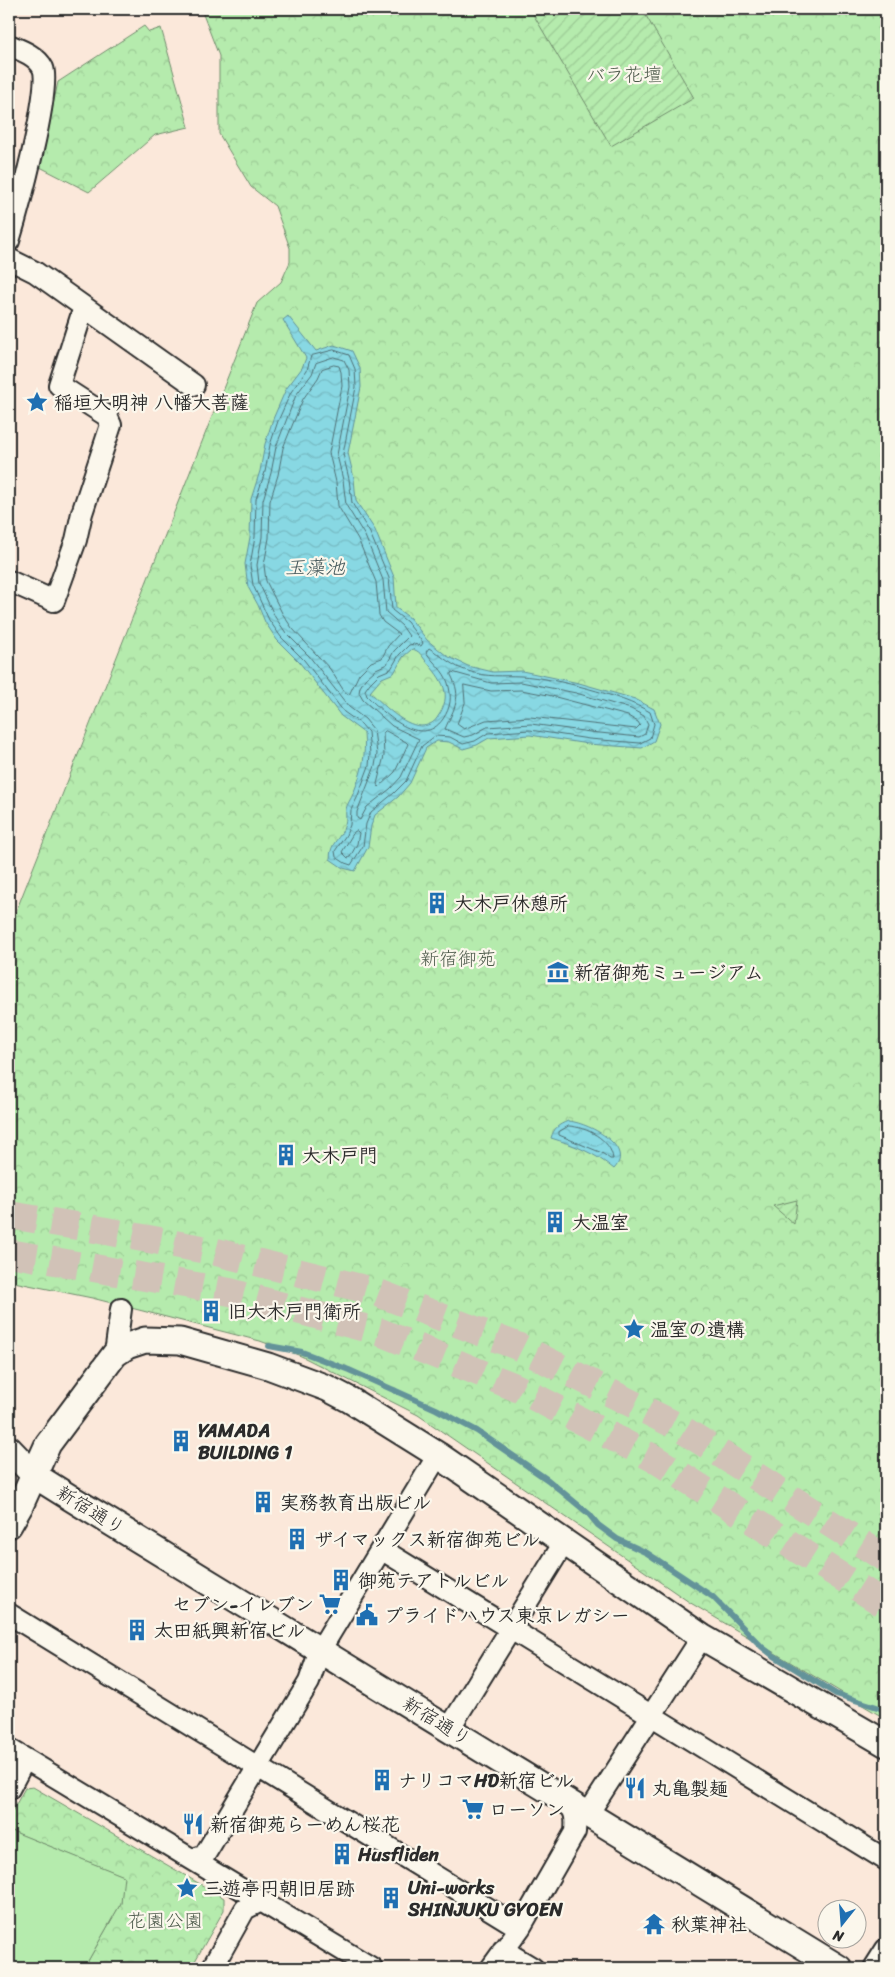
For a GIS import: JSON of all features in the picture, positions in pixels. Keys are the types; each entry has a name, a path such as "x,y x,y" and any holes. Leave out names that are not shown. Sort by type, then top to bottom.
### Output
{"street":[{"path":"9,45 37,60 45,73 33,150 9,241"},
{"path":"9,259 35,272 194,385"},
{"path":"9,581 54,602 76,540 82,514 111,425 108,416 59,385 84,307"},
{"path":"9,1525 20,1506 48,1444 121,1350 145,1340 180,1341 293,1375 350,1400 438,1455 702,1636 886,1744"},
{"name":"新宿通り","path":"9,1449 34,1475"},
{"path":"192,1859 204,1856 309,1682 320,1650 438,1455"},
{"name":"新宿通り","path":"9,1466 34,1475 838,1968"},
{"path":"449,1728 565,1541"},
{"path":"381,1549 509,1630 886,1860"},
{"path":"9,1614 520,1928"},
{"path":"588,1814 702,1636"},
{"path":"9,1789 17,1754 372,1968"},
{"path":"491,1968 520,1928 575,1832 576,1817 572,1807 567,1802"},
{"path":"212,1968 245,1909 261,1901"},
{"path":"874,1968 886,1949"},
{"path":"503,1950 533,1968"}],"green space":[{"name":"新宿御苑","path":"201,9 886,9 886,1719 689,1602 418,1415 301,1356 260,1341 92,1298 9,1281 9,929 257,303 281,282 290,262 290,248 275,206 251,187 219,134 219,56"},
{"name":"バラ花壇","path":"530,9 642,9 694,98 611,146"},
{"path":"144,26 149,32 161,28 189,127 155,135 89,192 40,167 58,82"},
{"path":"797,1200 794,1224 773,1206"},
{"name":"花園公園","path":"33,1787 224,1898 224,1910 191,1968 84,1968 121,1903 123,1876 9,1830 9,1817 25,1788"},
{"path":"12,1831 124,1876 121,1903 84,1968 9,1968 9,1837"}],"water":[{"name":"玉藻池","path":"288,316 316,351 334,345 352,351 360,368 361,387 348,453 354,478 356,501 375,530 394,577 396,608 410,618 427,640 447,656 468,666 493,672 522,671 579,683 635,699 654,709 660,724 654,741 642,748 588,744 530,735 489,738 477,745 463,749 449,742 437,741 426,748 410,783 398,797 375,815 371,826 368,847 355,871 343,868 330,859 332,848 346,822 347,807 361,771 364,757 364,733 341,716 300,663 277,640 265,622 248,587 245,564 250,537 251,499 260,471 265,444 286,389 302,368 306,358 283,320","holes":["412,649 437,675 445,694 445,702 437,718 432,723 423,726 414,725 400,718 370,692 382,678 394,673 403,657"]},
{"path":"568,1121 576,1122 596,1131 614,1144 619,1152 619,1160 614,1169 584,1150 551,1138 557,1127"}],"waterway":[{"path":"269,1346 302,1352 349,1370 436,1409 477,1431 548,1480 589,1514 598,1525 617,1539 647,1553 713,1597 771,1654 836,1694 880,1708 886,1712"}],"tunnel":[{"path":"9,1215 212,1251 373,1291 517,1346 677,1426 886,1559"},
{"path":"9,1253 230,1292 380,1332 515,1387 655,1459 886,1605"}],"place":[{"name":"稲垣大明神 八幡大菩薩","path":"37,402"},
{"name":"大木戸休憩所","path":"437,903"},
{"name":"新宿御苑ミュージアム","path":"558,972"},
{"name":"大木戸門","path":"286,1155"},
{"name":"大温室","path":"555,1222"},
{"name":"旧大木戸門衛所","path":"211,1311"},
{"name":"温室の遺構","path":"634,1329"},
{"name":"YAMADA BUILDING 1","path":"181,1441"},
{"name":"実務教育出版ビル","path":"263,1502"},
{"name":"ザイマックス新宿御苑ビル","path":"297,1539"},
{"name":"御苑テアトルビル","path":"341,1580"},
{"name":"セブン-イレブン","path":"330,1604"},
{"name":"プライドハウス東京レガシー","path":"367,1615"},
{"name":"太田紙興新宿ビル","path":"137,1630"},
{"name":"ナリコマHD新宿ビル","path":"382,1780"},
{"name":"丸亀製麺","path":"635,1788"},
{"name":"ローソン","path":"473,1809"},
{"name":"新宿御苑らーめん桜花","path":"193,1824"},
{"name":"Husfliden","path":"342,1854"},
{"name":"三遊亭円朝旧居跡","path":"187,1888"},
{"name":"Uni-works SHINJUKU GYOEN","path":"391,1898"},
{"name":"秋葉神社","path":"654,1924"}]}
